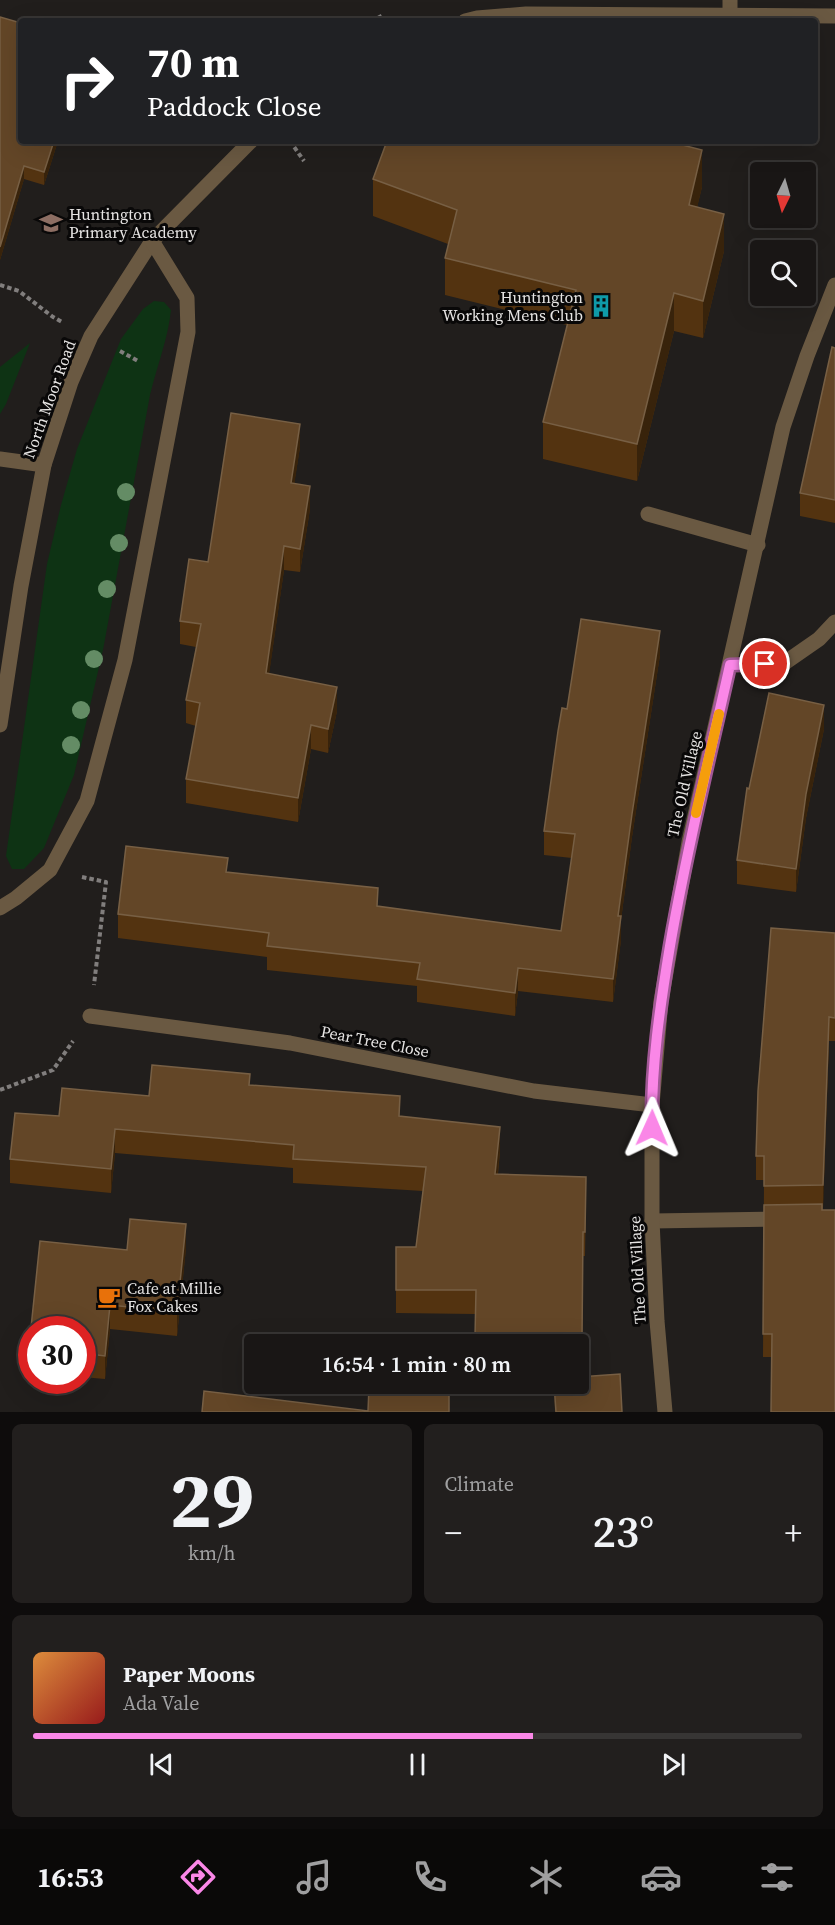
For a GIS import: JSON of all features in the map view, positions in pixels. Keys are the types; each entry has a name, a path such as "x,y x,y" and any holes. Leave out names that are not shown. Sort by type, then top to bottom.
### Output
{"street":[{"path":"730,0 730,16"},
{"path":"477,18 526,14 835,16"},
{"name":"North Moor Road","path":"0,725 21,586 44,465 71,382 91,336 152,241 247,144"},
{"path":"0,908 50,870 87,801 125,660 188,332 187,298 152,241"},
{"name":"The Old Village","path":"665,1412 657,1321 652,1221 652,1105 661,1001 689,842 783,427 807,356 835,285"},
{"path":"0,459 44,465"},
{"path":"648,514 758,545"},
{"path":"730,665 783,664 819,639 835,622"},
{"name":"Pear Tree Close","path":"90,1016 290,1043 534,1091 652,1105"},
{"path":"652,1221 801,1218"}],"path":[{"path":"292,144 304,161"},
{"path":"0,1090 53,1070 90,1016 106,882 50,870"}],"green space":[{"path":"154,301 164,302 171,310 170,321 150,395 103,650 74,775 44,848 24,869 12,869 6,856 47,564 61,505 77,449 121,339 143,309"},
{"path":"30,343 6,404 0,414 0,367"}],"building":[{"path":"0,17 18,22 18,144 53,144 44,172 24,166 0,247"},
{"name":"Huntington Working Mens Club","path":"386,144 679,144 702,150 689,205 724,214 703,301 674,293 637,444 543,422 576,290 445,258 457,210 373,179"},
{"path":"832,347 835,348 835,500 800,493"},
{"path":"231,413 300,424 291,483 310,486 300,549 284,546 266,673 337,687 328,729 311,725 298,798 186,779 200,703 186,700 201,624 180,621 189,559 208,562"},
{"path":"581,619 660,631 618,916 621,916 613,979 518,968 515,993 417,979 420,963 267,946 269,933 118,914 126,846 228,858 226,872 378,888 377,906 561,931 575,834 544,831 562,708 567,709"},
{"path":"769,693 824,705 806,794 796,869 737,860 747,788 749,789"},
{"path":"771,928 835,933 835,1018 829,1017 823,1185 764,1186 764,1156 756,1156 758,1091"},
{"path":"152,1065 250,1074 249,1085 400,1096 399,1116 500,1127 495,1174 586,1177 582,1334 475,1334 476,1290 396,1290 396,1247 416,1247 426,1167 293,1159 294,1145 115,1129 111,1169 10,1159 15,1113 59,1116 62,1088 149,1096"},
{"path":"822,1204 822,1210 835,1210 835,1412 771,1412 772,1334 763,1334 764,1205"},
{"name":"Cafe at Millie Fox Cakes","path":"130,1219 186,1224 177,1312 110,1305 105,1356 96,1355 96,1316 32,1316 40,1241 127,1250"},
{"path":"620,1374 622,1412 556,1412 555,1394 589,1394 589,1376"},
{"path":"204,1391 368,1411 369,1394 449,1394 449,1412 202,1412"}],"slow traffic":[{"path":"696,813 719,714"}],"place":[{"name":"Huntington Primary Academy","path":"51,223"},
{"name":"Huntington Working Mens Club","path":"601,306"},
{"name":"Cafe at Millie Fox Cakes","path":"109,1297"}],"route":[{"path":"652,1128 661,1001 677,906 689,842 730,665 765,664"}]}
